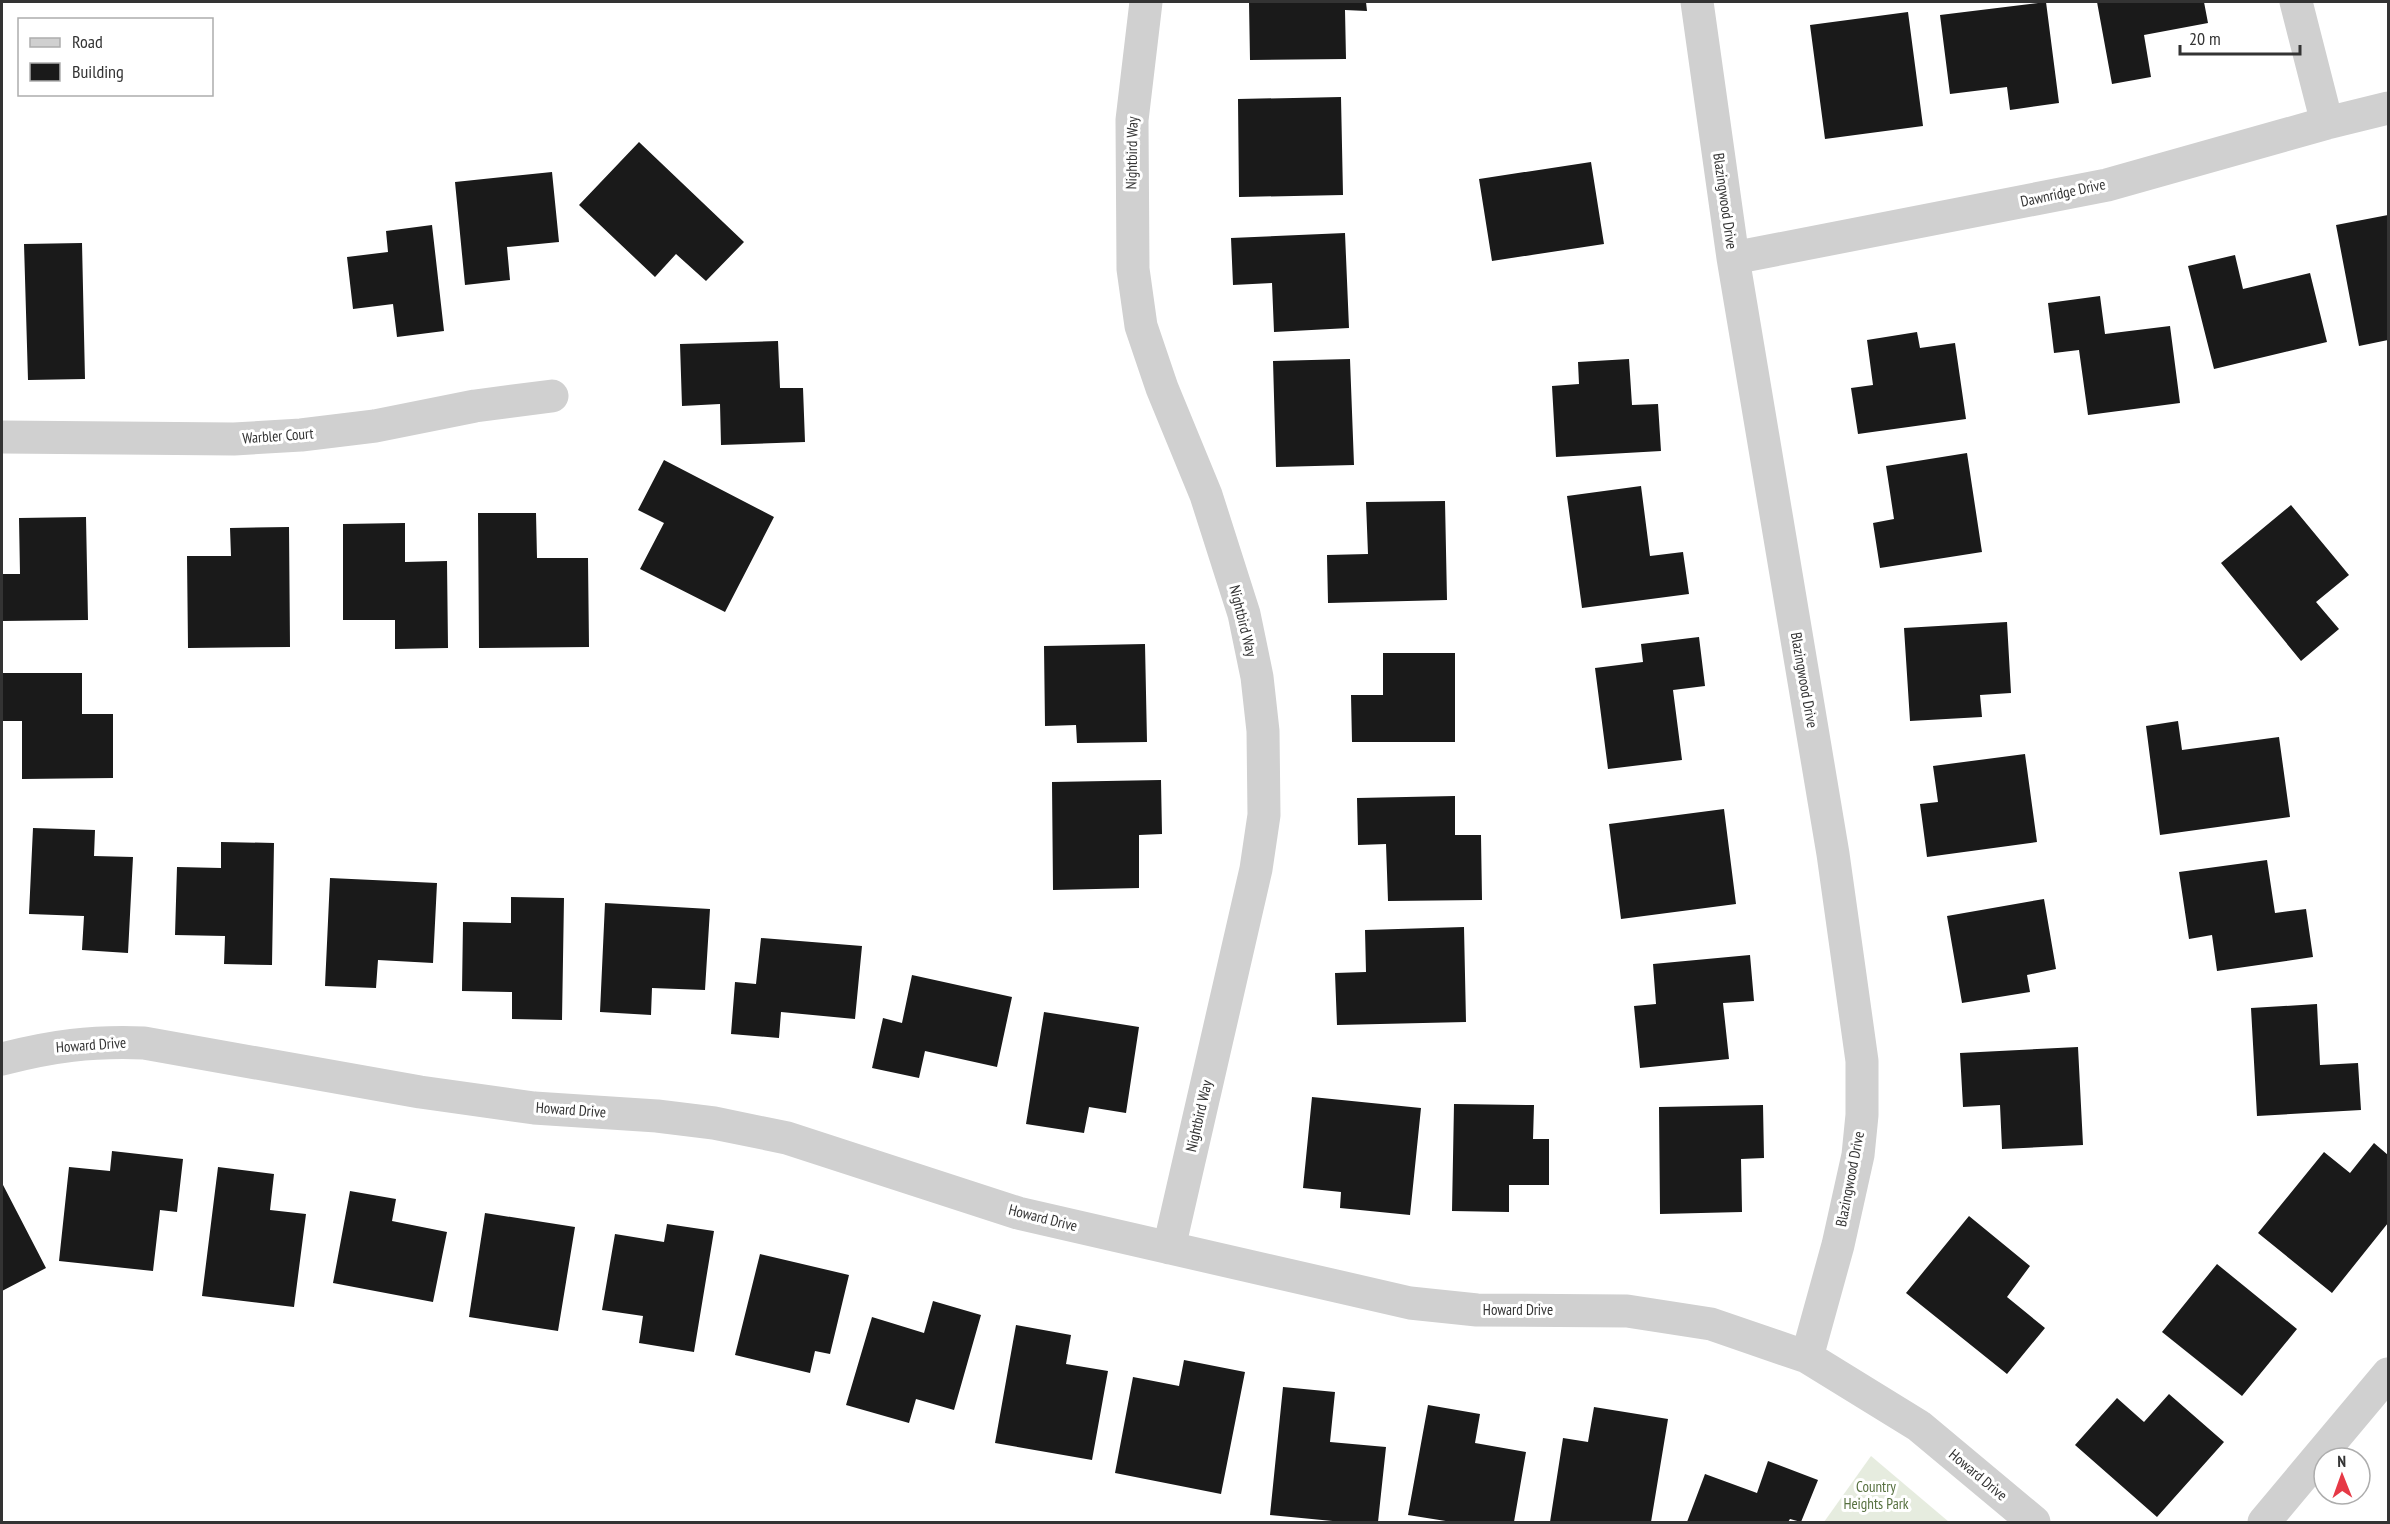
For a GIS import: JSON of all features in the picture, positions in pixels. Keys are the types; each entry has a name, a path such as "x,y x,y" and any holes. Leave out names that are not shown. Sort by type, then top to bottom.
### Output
{"street":[{"name":"Nightbird Way","path":"1146,2 1132,120 1133,269 1141,326 1162,388 1206,495 1244,614 1257,677 1263,731 1264,815 1256,868 1169,1248"},
{"name":"Blazingwood Drive","path":"1697,2 1733,258 1833,854 1862,1061 1862,1115 1858,1155 1838,1245 1807,1357"},
{"path":"2296,2 2327,123"},
{"name":"Dawnridge Drive","path":"1733,258 2107,185 2388,108"},
{"name":"Warbler Court","path":"2,437 234,439 301,435 375,426 475,406 552,396"},
{"name":"Howard Drive","path":"2,1059 68,1044 107,1041 144,1042 420,1092 534,1108 657,1116 714,1124 787,1138 1018,1213 1410,1303 1477,1310 1627,1311 1712,1324 1807,1357 1919,1426 2034,1522"},
{"path":"2264,1522 2388,1374"}],"green space":[{"name":"Country Heights Park","path":"1871,1456 1949,1522 1824,1522"}],"building":[{"path":"1249,2 1366,2 1367,11 1345,10 1346,59 1250,60"},
{"path":"2046,2 2059,103 2010,110 2007,87 1950,94 1940,15"},
{"path":"2097,2 2204,2 2208,23 2144,35 2151,77 2112,84"},
{"path":"1908,12 1923,126 1825,139 1810,25"},
{"path":"1341,97 1343,195 1239,197 1238,99"},
{"path":"639,142 744,242 706,281 676,254 655,277 579,205"},
{"path":"1591,162 1604,244 1492,261 1479,179"},
{"path":"552,172 559,242 507,247 510,280 465,285 455,182"},
{"path":"2388,215 2388,340 2359,346 2336,225"},
{"path":"432,225 444,331 397,337 393,304 353,309 347,257 388,252 386,231"},
{"path":"1345,233 1349,328 1274,332 1272,283 1233,285 1231,238"},
{"path":"82,243 85,379 28,380 24,244"},
{"path":"2235,255 2243,289 2310,273 2327,342 2214,369 2188,266"},
{"path":"2100,296 2105,334 2170,326 2180,403 2088,415 2079,350 2054,353 2048,303"},
{"path":"1917,332 1920,348 1955,343 1966,419 1858,434 1851,388 1873,385 1867,340"},
{"path":"778,341 780,388 803,388 805,442 721,445 720,404 682,406 680,344"},
{"path":"1350,359 1354,465 1276,467 1273,361"},
{"path":"1629,359 1632,405 1658,404 1661,451 1556,457 1552,386 1579,384 1578,362"},
{"path":"1967,453 1982,552 1880,568 1873,523 1894,519 1886,466"},
{"path":"664,460 774,517 725,612 640,569 664,523 638,510"},
{"path":"1641,486 1650,556 1683,552 1689,594 1582,608 1567,496"},
{"path":"1445,501 1447,600 1328,603 1327,555 1368,554 1366,502"},
{"path":"2291,505 2349,575 2316,602 2339,629 2301,661 2221,563"},
{"path":"478,513 536,513 537,558 588,558 589,647 479,648"},
{"path":"86,517 88,620 2,621 2,574 20,574 19,518"},
{"path":"405,523 405,562 447,561 448,648 395,649 395,620 343,620 343,524"},
{"path":"289,527 290,647 188,648 187,556 231,556 230,528"},
{"path":"2007,622 2011,693 1980,695 1982,717 1910,721 1904,628"},
{"path":"1699,637 1705,686 1673,690 1682,760 1608,769 1595,668 1643,662 1641,644"},
{"path":"1145,644 1147,742 1077,743 1076,725 1045,726 1044,646"},
{"path":"1383,653 1455,653 1455,742 1352,742 1351,695 1383,695"},
{"path":"2,673 82,673 82,714 113,714 113,778 22,779 22,721 2,721"},
{"path":"2178,721 2182,750 2279,737 2290,817 2160,835 2146,726"},
{"path":"2025,754 2037,842 1927,857 1920,804 1938,802 1933,766"},
{"path":"1161,780 1162,834 1139,835 1139,888 1053,890 1052,782"},
{"path":"1455,796 1455,835 1481,835 1482,900 1388,901 1386,844 1358,845 1357,798"},
{"path":"1724,809 1736,904 1621,919 1609,824"},
{"path":"33,828 95,830 94,856 133,857 128,953 82,950 84,916 29,914"},
{"path":"221,842 274,843 272,965 224,964 225,936 175,935 177,867 221,868"},
{"path":"2267,860 2275,913 2306,909 2313,957 2217,971 2212,935 2189,939 2179,872"},
{"path":"330,878 437,883 433,963 378,960 376,988 325,986"},
{"path":"511,897 564,898 562,1020 512,1019 512,992 462,991 463,922 511,923"},
{"path":"2044,899 2056,969 2027,975 2030,992 1962,1003 1947,916"},
{"path":"605,903 710,909 705,990 652,988 651,1015 600,1012"},
{"path":"1464,927 1466,1022 1337,1025 1335,973 1366,972 1365,930"},
{"path":"761,938 862,946 855,1019 781,1012 779,1038 731,1034 735,982 756,984"},
{"path":"1750,955 1754,1001 1723,1003 1729,1059 1640,1068 1634,1006 1656,1004 1653,964"},
{"path":"912,975 1012,997 997,1067 925,1051 919,1078 872,1068 883,1018 902,1023"},
{"path":"2317,1004 2320,1065 2358,1063 2361,1110 2257,1116 2251,1008"},
{"path":"1044,1012 1139,1027 1126,1113 1089,1107 1084,1133 1026,1124"},
{"path":"2078,1047 2083,1145 2002,1149 2000,1105 1963,1107 1960,1053"},
{"path":"1312,1097 1421,1108 1410,1215 1340,1208 1341,1192 1303,1188"},
{"path":"1454,1104 1534,1105 1533,1139 1549,1139 1549,1185 1509,1185 1509,1212 1452,1211"},
{"path":"1763,1105 1764,1158 1741,1159 1742,1212 1660,1214 1659,1107"},
{"path":"2374,1143 2388,1155 2388,1223 2332,1293 2258,1233 2324,1152 2350,1173"},
{"path":"112,1151 183,1159 177,1212 160,1210 153,1271 59,1261 69,1167 110,1171"},
{"path":"218,1167 274,1174 270,1210 306,1214 294,1307 202,1296"},
{"path":"2,1183 46,1268 2,1291"},
{"path":"350,1191 396,1199 392,1221 447,1232 433,1302 333,1283"},
{"path":"485,1213 575,1227 558,1331 469,1317"},
{"path":"1969,1216 2030,1266 2007,1297 2045,1328 2007,1374 1906,1293"},
{"path":"667,1224 714,1231 694,1352 639,1343 643,1316 602,1310 615,1234 664,1242"},
{"path":"760,1254 849,1275 830,1354 815,1351 810,1373 735,1355"},
{"path":"2217,1264 2297,1329 2242,1396 2162,1332"},
{"path":"933,1301 981,1315 954,1410 916,1399 909,1423 846,1405 872,1317 924,1333"},
{"path":"1016,1325 1071,1335 1066,1364 1108,1371 1092,1460 995,1443"},
{"path":"1184,1360 1245,1372 1221,1494 1115,1473 1133,1377 1179,1386"},
{"path":"1283,1387 1335,1392 1330,1442 1386,1447 1378,1522 1343,1522 1270,1515"},
{"path":"2169,1394 2224,1442 2157,1517 2075,1445 2117,1398 2144,1422"},
{"path":"1428,1405 1480,1414 1475,1443 1526,1452 1514,1522 1452,1522 1408,1515"},
{"path":"1594,1407 1668,1419 1651,1522 1550,1522 1563,1438 1588,1442"},
{"path":"1768,1461 1818,1480 1801,1522 1790,1519 1788,1522 1687,1522 1705,1474 1757,1493"}]}
